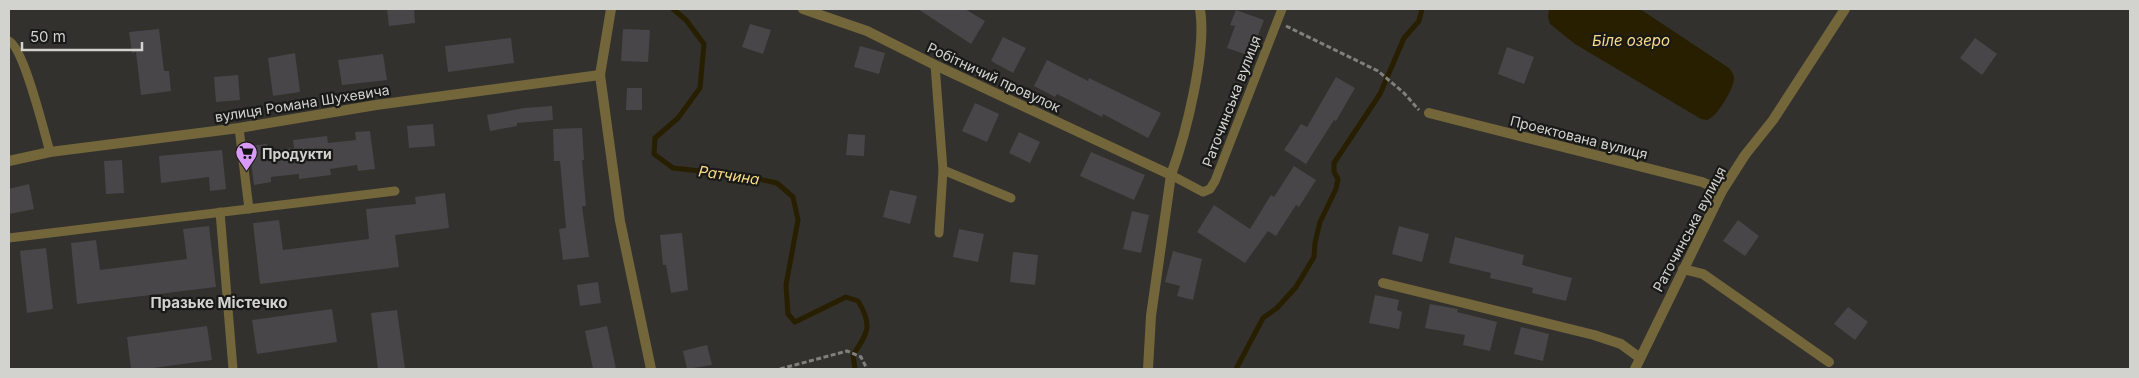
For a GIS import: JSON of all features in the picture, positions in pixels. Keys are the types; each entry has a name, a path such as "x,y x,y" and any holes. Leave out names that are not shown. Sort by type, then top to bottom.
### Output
{"street":[{"path":"612,9 600,75 620,221 651,369"},
{"name":"Робітничий провулок","path":"804,9 867,31 935,65 1171,175"},
{"path":"1148,369 1151,316 1171,175 1178,155 1200,60 1200,9"},
{"name":"Раточинська вулиця","path":"1635,369 1722,191 1745,155 1774,120 1845,9"},
{"name":"вулиця Романа Шухевича","path":"9,161 50,152 239,128 376,105 600,75"},
{"name":"Проектована вулиця","path":"1429,113 1702,182 1722,191"},
{"path":"1683,269 1703,274 1829,362"},
{"path":"1383,283 1594,335 1621,344 1640,358"}],"lane":[{"name":"Раточинська вулиця","path":"1171,175 1203,192 1210,189 1215,182 1282,9"},
{"path":"9,41 12,42 22,58 50,152"},
{"path":"935,65 943,170 939,233"},
{"path":"239,128 249,208"},
{"path":"943,170 1011,198"},
{"path":"9,238 395,191"},
{"path":"220,212 233,369"}],"path":[{"path":"1276,21 1378,71 1404,92 1418,109 1429,113"},
{"path":"780,369 847,351 860,357 867,369"}],"water":[{"name":"Біле озеро","path":"1549,9 1640,9 1729,68 1734,77 1731,90 1711,118 1707,120 1701,119 1575,44 1550,24 1548,17"}],"building":[{"path":"387,9 414,9 415,23 389,26"},
{"path":"918,9 965,9 985,21 971,44"},
{"path":"1236,10 1264,20 1250,56 1227,48 1235,26 1230,25"},
{"path":"750,24 771,30 763,54 742,47"},
{"path":"159,29 164,71 169,71 171,91 141,95 136,52 132,53 129,32"},
{"path":"623,29 650,30 648,62 621,61"},
{"path":"1003,37 1026,48 1013,73 991,61"},
{"path":"511,38 514,63 448,72 445,46"},
{"path":"1975,38 1997,54 1982,75 1960,58"},
{"path":"860,46 885,53 879,74 854,67"},
{"path":"1507,47 1534,57 1524,84 1498,74"},
{"path":"295,53 300,92 273,96 268,58"},
{"path":"383,54 387,80 342,85 338,60"},
{"path":"1047,60 1088,81 1089,78 1161,113 1148,138 1103,114 1102,117 1057,94 1055,97 1034,86"},
{"path":"238,75 240,100 216,102 214,77"},
{"path":"1336,77 1355,88 1336,121 1334,120 1306,164 1284,150 1301,124 1307,127"},
{"path":"627,88 642,88 642,110 626,110"},
{"path":"975,103 999,114 987,142 962,131"},
{"path":"552,106 553,120 517,123 517,126 490,131 487,115 524,108"},
{"path":"433,124 435,146 409,148 407,126"},
{"path":"582,128 584,160 582,160 586,206 582,206 589,257 563,260 559,229 566,228 560,161 554,161 553,129"},
{"path":"370,131 375,169 358,171 357,165 330,169 331,175 299,179 299,174 271,177 271,182 254,185 249,146 267,144 267,151 294,148 293,140 327,136 328,143 356,140 355,132"},
{"path":"1019,132 1040,142 1030,163 1009,153"},
{"path":"848,134 865,135 864,156 846,155"},
{"path":"222,150 226,189 210,191 209,177 161,183 159,156"},
{"path":"1091,152 1145,175 1134,200 1080,176"},
{"path":"122,160 124,193 106,194 104,161"},
{"path":"1294,166 1316,180 1299,207 1296,205 1276,236 1268,231 1245,263 1197,232 1214,205 1250,229 1271,195 1274,197"},
{"path":"29,184 34,209 9,214 9,189"},
{"path":"890,190 917,196 910,224 883,217"},
{"path":"445,193 449,228 395,235 399,267 260,284 253,223 279,220 283,250 369,239 366,209 416,204 415,197"},
{"path":"1132,211 1149,215 1141,253 1123,249"},
{"path":"1738,220 1759,236 1745,256 1723,241"},
{"path":"209,226 216,287 77,304 71,243 96,240 100,270 187,259 183,229"},
{"path":"1399,226 1429,234 1422,262 1392,254"},
{"path":"959,229 984,234 978,262 953,257"},
{"path":"682,233 688,290 671,293 666,265 663,265 660,235"},
{"path":"1455,237 1524,255 1522,265 1572,278 1566,301 1532,293 1533,288 1490,278 1491,273 1449,263"},
{"path":"46,248 53,309 27,313 20,251"},
{"path":"1173,251 1202,259 1193,300 1177,296 1180,286 1165,282"},
{"path":"1013,252 1038,255 1035,285 1010,282"},
{"path":"598,282 601,303 580,306 577,285"},
{"path":"1375,295 1399,300 1397,310 1402,312 1399,329 1369,323"},
{"path":"1430,304 1458,309 1457,312 1497,322 1490,351 1463,345 1465,335 1425,328"},
{"path":"1848,307 1868,322 1855,340 1834,324"},
{"path":"332,309 337,342 257,354 252,320"},
{"path":"397,310 405,369 378,369 371,313"},
{"path":"207,326 212,360 146,369 131,369 127,337"},
{"path":"607,326 616,369 593,369 585,331"},
{"path":"1521,327 1549,334 1543,361 1514,354"},
{"path":"707,345 712,365 687,369 683,351"}],"waterway":[{"name":"Ратчина","path":"673,9 686,20 704,44 700,88 678,118 655,138 654,154 673,168 745,176 777,183 793,197 798,220 786,285 788,314 795,322 846,297 858,301 866,316 867,329 853,355 855,369"},
{"path":"1236,369 1263,318 1277,308 1296,287 1314,257 1320,222 1336,189 1338,179 1334,172 1334,163 1380,94 1404,38 1419,21 1422,9"}],"place":[{"name":"Продукти","path":"246,172"}],"district":[{"name":"Празьке Містечко","path":"219,302"}]}
